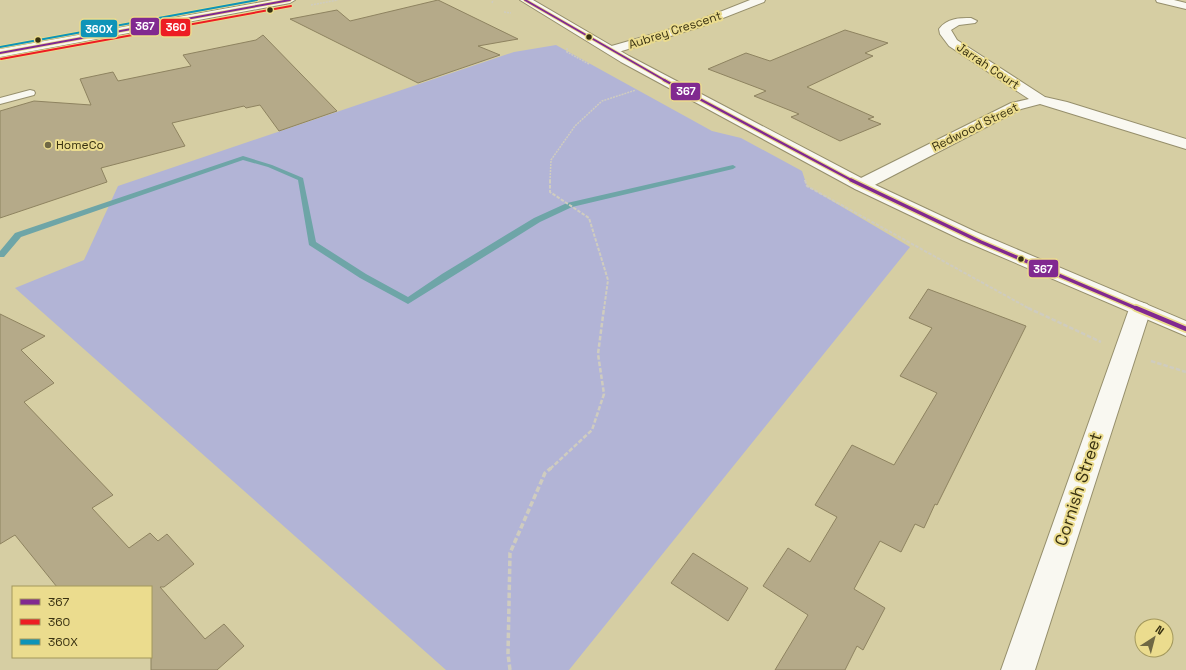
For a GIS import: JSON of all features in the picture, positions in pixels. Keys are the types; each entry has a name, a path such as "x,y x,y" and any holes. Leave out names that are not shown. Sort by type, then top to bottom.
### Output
{"main road":[{"path":"0,45 248,0"},
{"path":"0,53 290,0"},
{"path":"525,0 565,25 612,50 683,92 861,185 969,236 1186,329"},
{"name":"Aubrey Crescent","path":"612,50 696,25 760,0"},
{"path":"1161,0 1186,6"},
{"name":"Jarrah Court","path":"971,21 949,25 945,29 946,34 953,43 1040,100"},
{"name":"Redwood Street","path":"861,185 1016,106 1040,100 1062,105 1186,144"},
{"name":"Cornish Street","path":"1018,670 1140,309"}],"lane":[{"path":"0,101 30,93"}],"path":[{"path":"510,670 508,654 510,553 545,472 592,430 604,394 598,354 608,280 589,218 550,192 550,160 575,126 602,101 636,90"},
{"path":"1155,362 1186,372"}],"shaded area":[{"path":"556,45 712,131 741,138 802,171 807,186 910,247 569,670 446,670 15,288 84,260 118,186 514,52"}],"building":[{"path":"438,0 518,39 478,46 500,55 418,83 290,19 337,10 350,21"},
{"path":"845,30 888,43 865,53 873,56 807,87 874,117 868,119 881,124 840,141 791,117 799,114 754,96 766,91 708,69 746,53 770,61"},
{"path":"263,35 337,111 279,131 260,105 246,108 244,106 172,123 185,146 101,168 107,182 0,218 0,111 34,101 91,105 80,79 113,72 118,81 191,66 183,55 256,40"},
{"path":"928,289 1026,326 937,505 935,504 924,528 915,524 901,552 880,541 854,589 885,608 863,650 857,646 845,670 775,670 808,615 763,586 788,548 810,562 837,517 815,505 852,445 894,465 937,393 900,376 932,328 909,318"},
{"path":"0,314 45,336 21,350 54,383 24,402 113,495 92,508 129,548 150,533 158,541 167,534 194,564 164,587 160,587 205,639 224,624 244,646 217,670 151,670 152,586 56,586 15,535 0,544"},
{"path":"693,553 748,588 728,621 671,583"}],"waterway":[{"path":"1,255 18,235 243,158 270,166 301,179 312,243 363,276 408,301 445,276 537,220 570,205 733,167"}],"transit line":[{"name":"360X","path":"0,47 257,0"},
{"name":"367","path":"0,53 290,0"},
{"name":"367","path":"525,0 691,95 900,205 1022,260 1186,329"},
{"name":"360","path":"1,59 291,6"}],"place":[{"name":"HomeCo","path":"48,145"}]}
